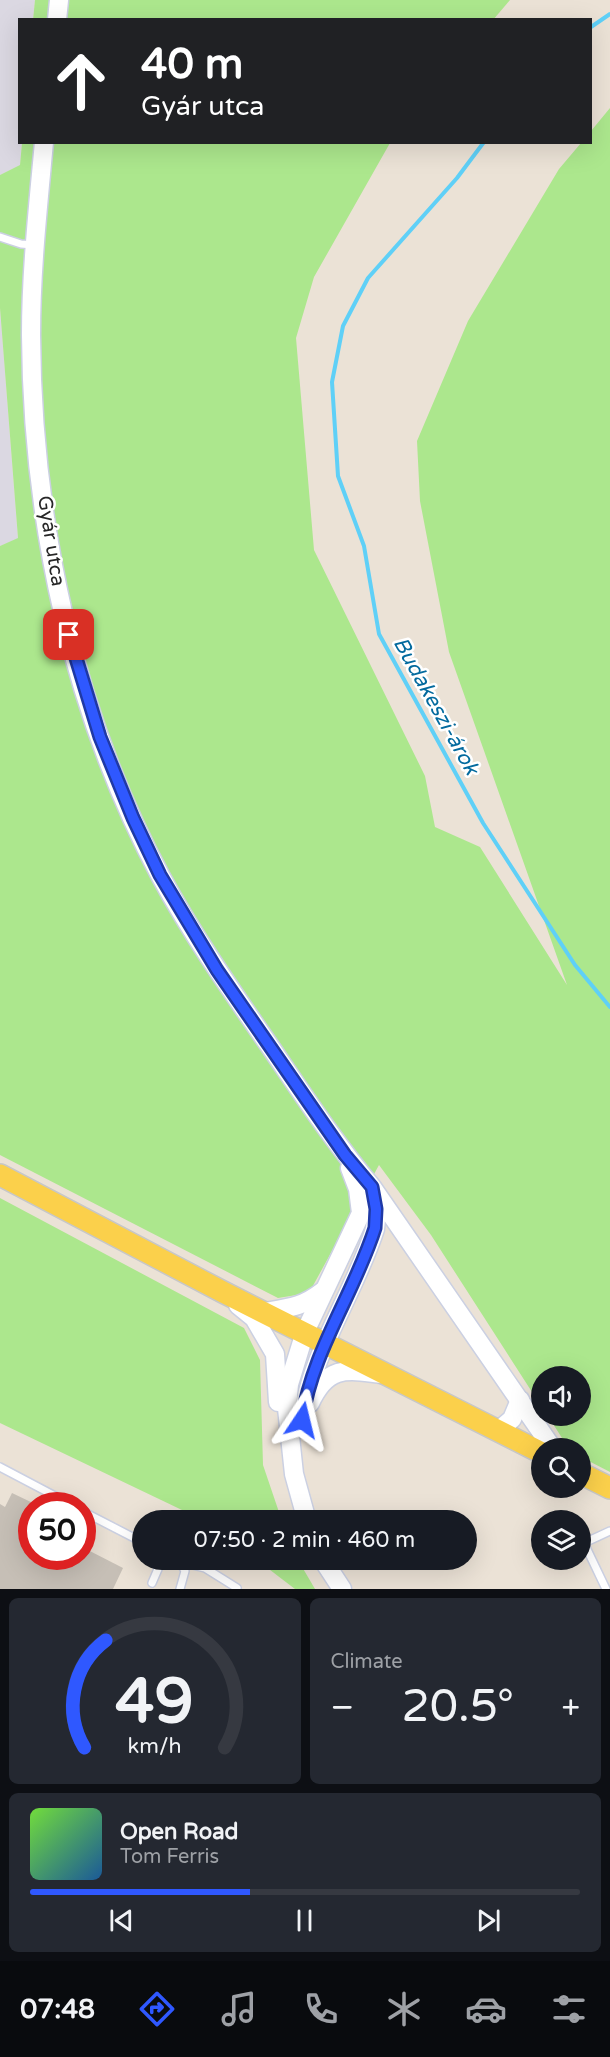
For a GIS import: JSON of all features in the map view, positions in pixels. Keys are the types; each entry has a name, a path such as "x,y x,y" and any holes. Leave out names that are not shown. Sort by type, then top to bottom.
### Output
{"main road":[{"path":"57,18 59,0"},
{"name":"Gyár utca","path":"44,144 34,244 31,336 33,385 54,574 69,635 100,737 133,818 160,875 217,970 345,1155 372,1187 546,1438"},
{"name":"Gyár utca","path":"294,1474 287,1408 292,1367 305,1332 361,1213 358,1189 345,1155"},
{"path":"0,1175 223,1292 531,1447"},
{"path":"294,1474 311,1376 375,1228 376,1209 372,1187"},
{"path":"264,1312 291,1308 309,1302 325,1290"},
{"path":"223,1292 254,1318 275,1354 277,1398 284,1440 304,1510"},
{"path":"302,1420 318,1386 334,1373 344,1371 384,1374"},
{"path":"499,1430 512,1419 520,1400"},
{"path":"591,1478 610,1488"},
{"path":"330,1570 342,1589"}],"lane":[{"path":"0,237 21,244 34,244"},
{"path":"0,1467 47,1492"},
{"path":"96,1518 132,1537"},
{"path":"606,1589 584,1543 610,1531"},
{"path":"152,1583 158,1570"},
{"path":"180,1589 184,1570"},
{"path":"208,1570 237,1588"}],"shaded area":[{"path":"0,0 35,0 33,18 18,18 18,144 22,144 20,166 0,175"},
{"path":"0,308 18,539 0,546"}],"green space":[{"path":"35,0 510,0 495,18 33,18"},
{"path":"610,108 610,1472 591,1462 591,1438 562,1438 554,1426 591,1426 591,1366 531,1366 531,1390 431,1235 379,1165 309,1293 278,1298 0,1155 0,546 18,538 0,308 0,175 20,165 22,144 389,144 314,277 296,338 314,550 425,776 435,827 480,847 567,985 449,652 420,501 417,441 468,321 559,169 580,144 592,144 592,130"},
{"path":"0,1198 244,1328 260,1360 263,1465 278,1510 182,1510 0,1423"},
{"path":"270,1570 304,1570 315,1589 295,1589"}],"building":[{"path":"12,1493 18,1496 18,1570 96,1570 96,1554 123,1568 113,1589 0,1589 0,1504 5,1507"}],"waterway":[{"name":"Budakeszi-árok","path":"592,26 610,14"},
{"name":"Budakeszi-árok","path":"482,144 457,178 368,278 343,326 332,382 338,476 364,546 379,634 483,823 575,965 610,1007"}],"route":[{"path":"69,635 100,737 133,818 160,875 217,970 345,1155 372,1187 376,1209 375,1228 311,1376 305,1395 302,1420"}]}
